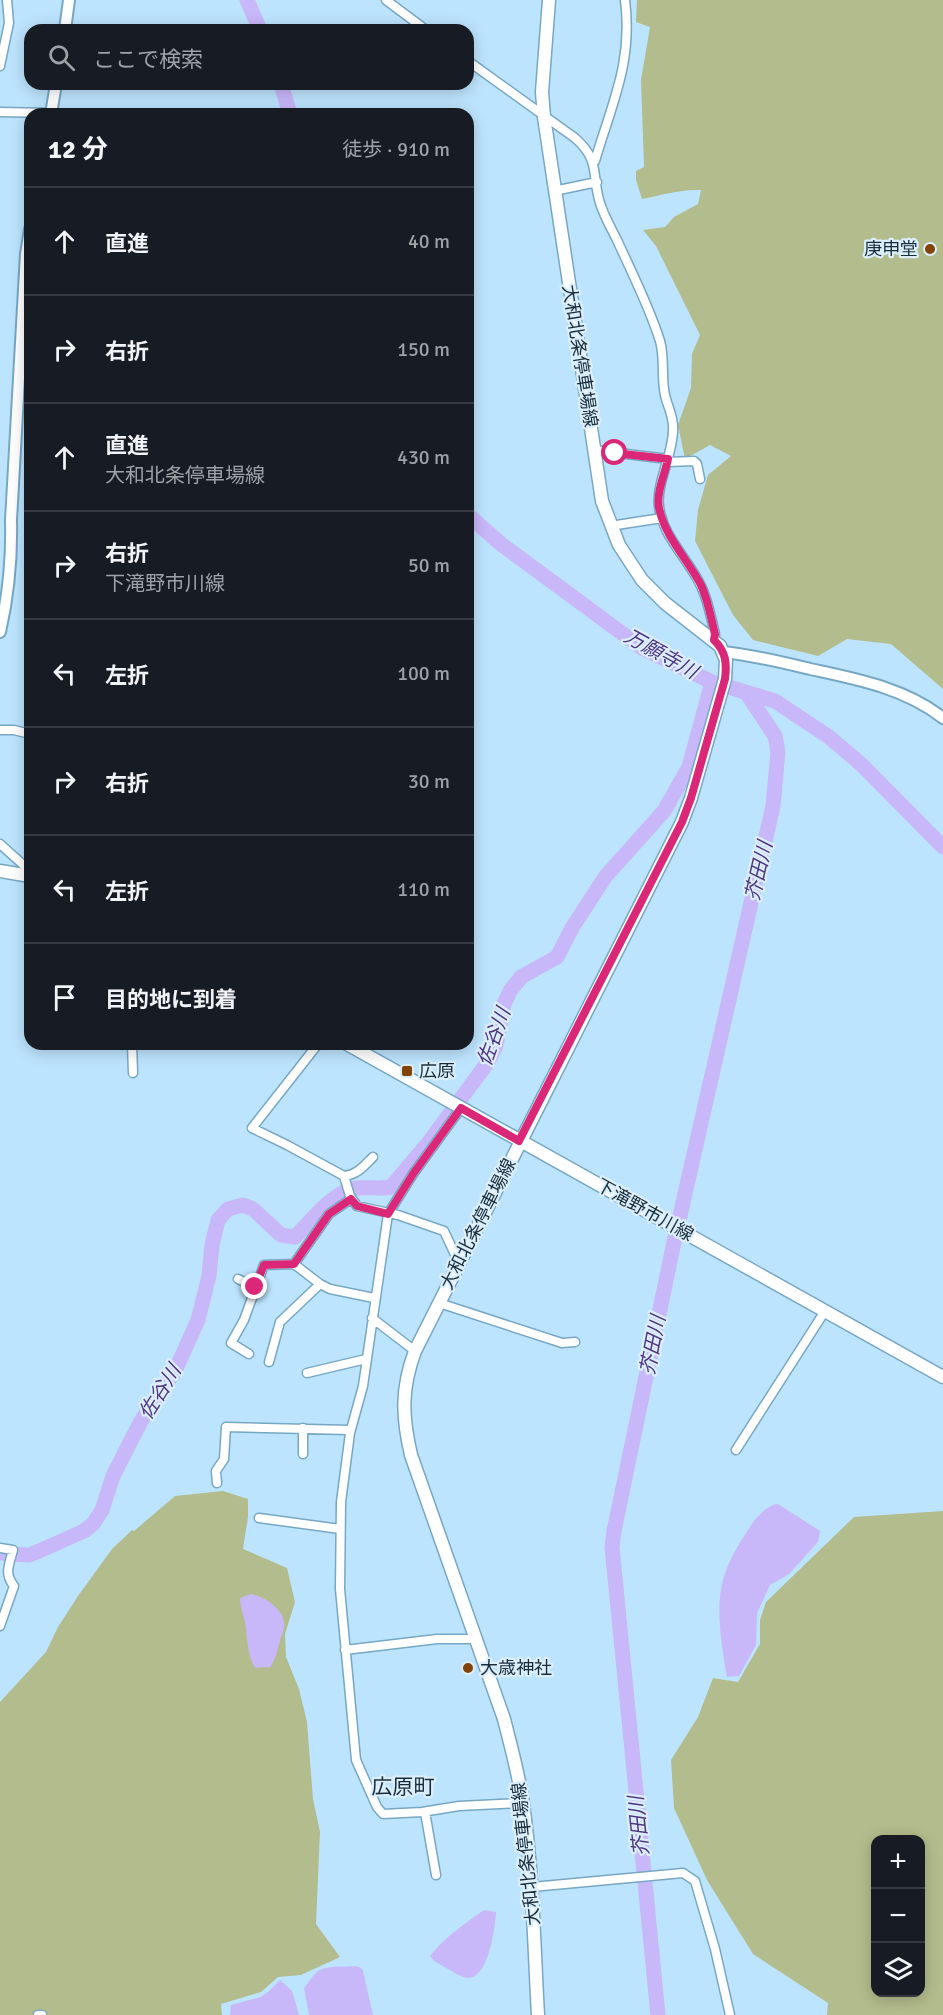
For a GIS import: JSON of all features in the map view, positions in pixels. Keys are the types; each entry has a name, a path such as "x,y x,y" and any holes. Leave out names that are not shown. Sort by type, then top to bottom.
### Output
{"main road":[{"name":"大和北条停車場線","path":"538,2015 532,1887 523,1803 504,1719 411,1455 404,1426 403,1397 415,1351 682,822 725,679 726,660 714,640 665,603 642,580 619,545 602,501 544,117 542,83 549,0"},
{"path":"0,871 24,874"},
{"name":"下滝野市川線","path":"358,1050 943,1377"}],"street":[{"path":"0,66 9,23 8,0"},
{"path":"66,24 69,0"},
{"path":"386,0 418,24"},
{"path":"593,162 609,123 626,52 625,0"},
{"path":"474,65 586,148 593,162 600,204 639,288 660,343 665,395 672,414 674,432 658,495 659,508 681,554 702,588 715,634 714,640"},
{"path":"52,108 55,90"},
{"path":"0,112 24,112"},
{"path":"554,191 597,182"},
{"path":"0,630 8,598 12,560 6,521 24,281"},
{"path":"594,450 668,460 694,461 697,464 700,479"},
{"path":"610,526 662,518"},
{"path":"723,652 747,654 869,682 907,696 943,718"},
{"path":"0,730 24,732"},
{"path":"0,844 24,866"},
{"path":"132,1050 133,1073"},
{"path":"313,1050 252,1128 344,1176 361,1170 373,1157"},
{"path":"456,1105 388,1214 363,1386 350,1430 341,1502 340,1589 345,1650 356,1760 377,1807 383,1814 425,1812 459,1806 523,1803"},
{"path":"344,1176 351,1199 357,1206 444,1231 459,1263"},
{"path":"294,1264 329,1214 351,1199"},
{"path":"249,1354 231,1343 244,1320 264,1265 294,1264 330,1289 374,1298"},
{"path":"238,1279 255,1287"},
{"path":"269,1362 280,1322 320,1284"},
{"path":"439,1303 562,1343 575,1342"},
{"path":"736,1450 825,1311"},
{"path":"372,1318 415,1351"},
{"path":"307,1373 366,1359"},
{"path":"217,1483 216,1471 224,1459 225,1427 350,1430"},
{"path":"303,1428 303,1454"},
{"path":"259,1518 340,1529"},
{"path":"0,1548 13,1550 7,1572 14,1586 0,1626"},
{"path":"345,1650 437,1639 476,1639"},
{"path":"425,1812 436,1875"},
{"path":"532,1887 683,1873 695,1881 715,1949 730,2015"}],"green space":[{"path":"637,0 943,0 943,689 891,644 847,639 818,656 753,640 733,615 695,541 698,510 708,475 731,456 710,445 685,459 678,425 691,388 692,354 700,335 656,246 643,230 665,227 674,217 698,204 701,190 679,191 642,199 636,180 636,171 644,167 641,80 650,27 636,22"},
{"path":"223,1491 248,1499 243,1549 287,1568 295,1602 285,1634 286,1657 299,1689 307,1722 313,1799 320,1832 316,1924 340,1957 301,1975 278,1977 261,1992 221,2004 222,2015 0,2015 0,1702 46,1652 58,1627 78,1596 112,1549 132,1530 134,1531 175,1496"},
{"path":"943,1511 943,2015 827,2015 828,2003 753,1954 707,1880 674,1808 671,1760 698,1717 713,1678 738,1682 760,1644 760,1620 766,1602 854,1517"}],"shaded area":[{"path":"778,1504 820,1531 818,1542 789,1574 770,1585 757,1613 756,1645 739,1676 727,1677 719,1616 723,1580 734,1554 754,1522 765,1510"},
{"path":"251,1594 274,1605 284,1621 276,1655 270,1667 255,1668 250,1656 240,1598"},
{"path":"484,1910 496,1912 490,1951 481,1970 475,1976 468,1978 434,1961 430,1956 442,1943"},
{"path":"356,1966 363,1971 373,2015 309,2015 304,1988 315,1974 325,1968"},
{"path":"280,1980 292,1991 299,2015 230,2015 231,2005 261,1997"}],"waterway":[{"name":"万願寺川","path":"247,0 257,24"},
{"name":"万願寺川","path":"283,90 288,108"},
{"name":"佐谷川","path":"474,520 501,544 642,648 712,682 775,701 829,737 861,764 943,847"},
{"name":"佐谷川","path":"0,1552 29,1555 84,1531 93,1524 102,1510 113,1476 141,1421 175,1371 198,1320 209,1276 212,1245 218,1220 228,1209 243,1205 253,1209 281,1235 295,1237 324,1207 341,1194 358,1188 391,1187 429,1142 488,1062 496,1045 504,1004 510,991 521,977 557,957 572,928 605,877 664,811 689,767 712,682"},
{"name":"芥田川","path":"658,2015 612,1547 674,1242 773,806 778,752 775,736 746,692"}],"place":[{"name":"庚申堂","path":"930,249"},
{"name":"広原","path":"407,1071"},
{"name":"大歳神社","path":"468,1668"}],"district":[{"name":"広原町","path":"403,1787"}],"route":[{"path":"255,1287 264,1265 294,1264 329,1214 351,1199 357,1206 388,1214 413,1174 461,1108 519,1141 682,822 725,679 726,660 720,646 714,640 715,634 702,588 681,554 659,508 658,495 668,459 615,453"}]}
